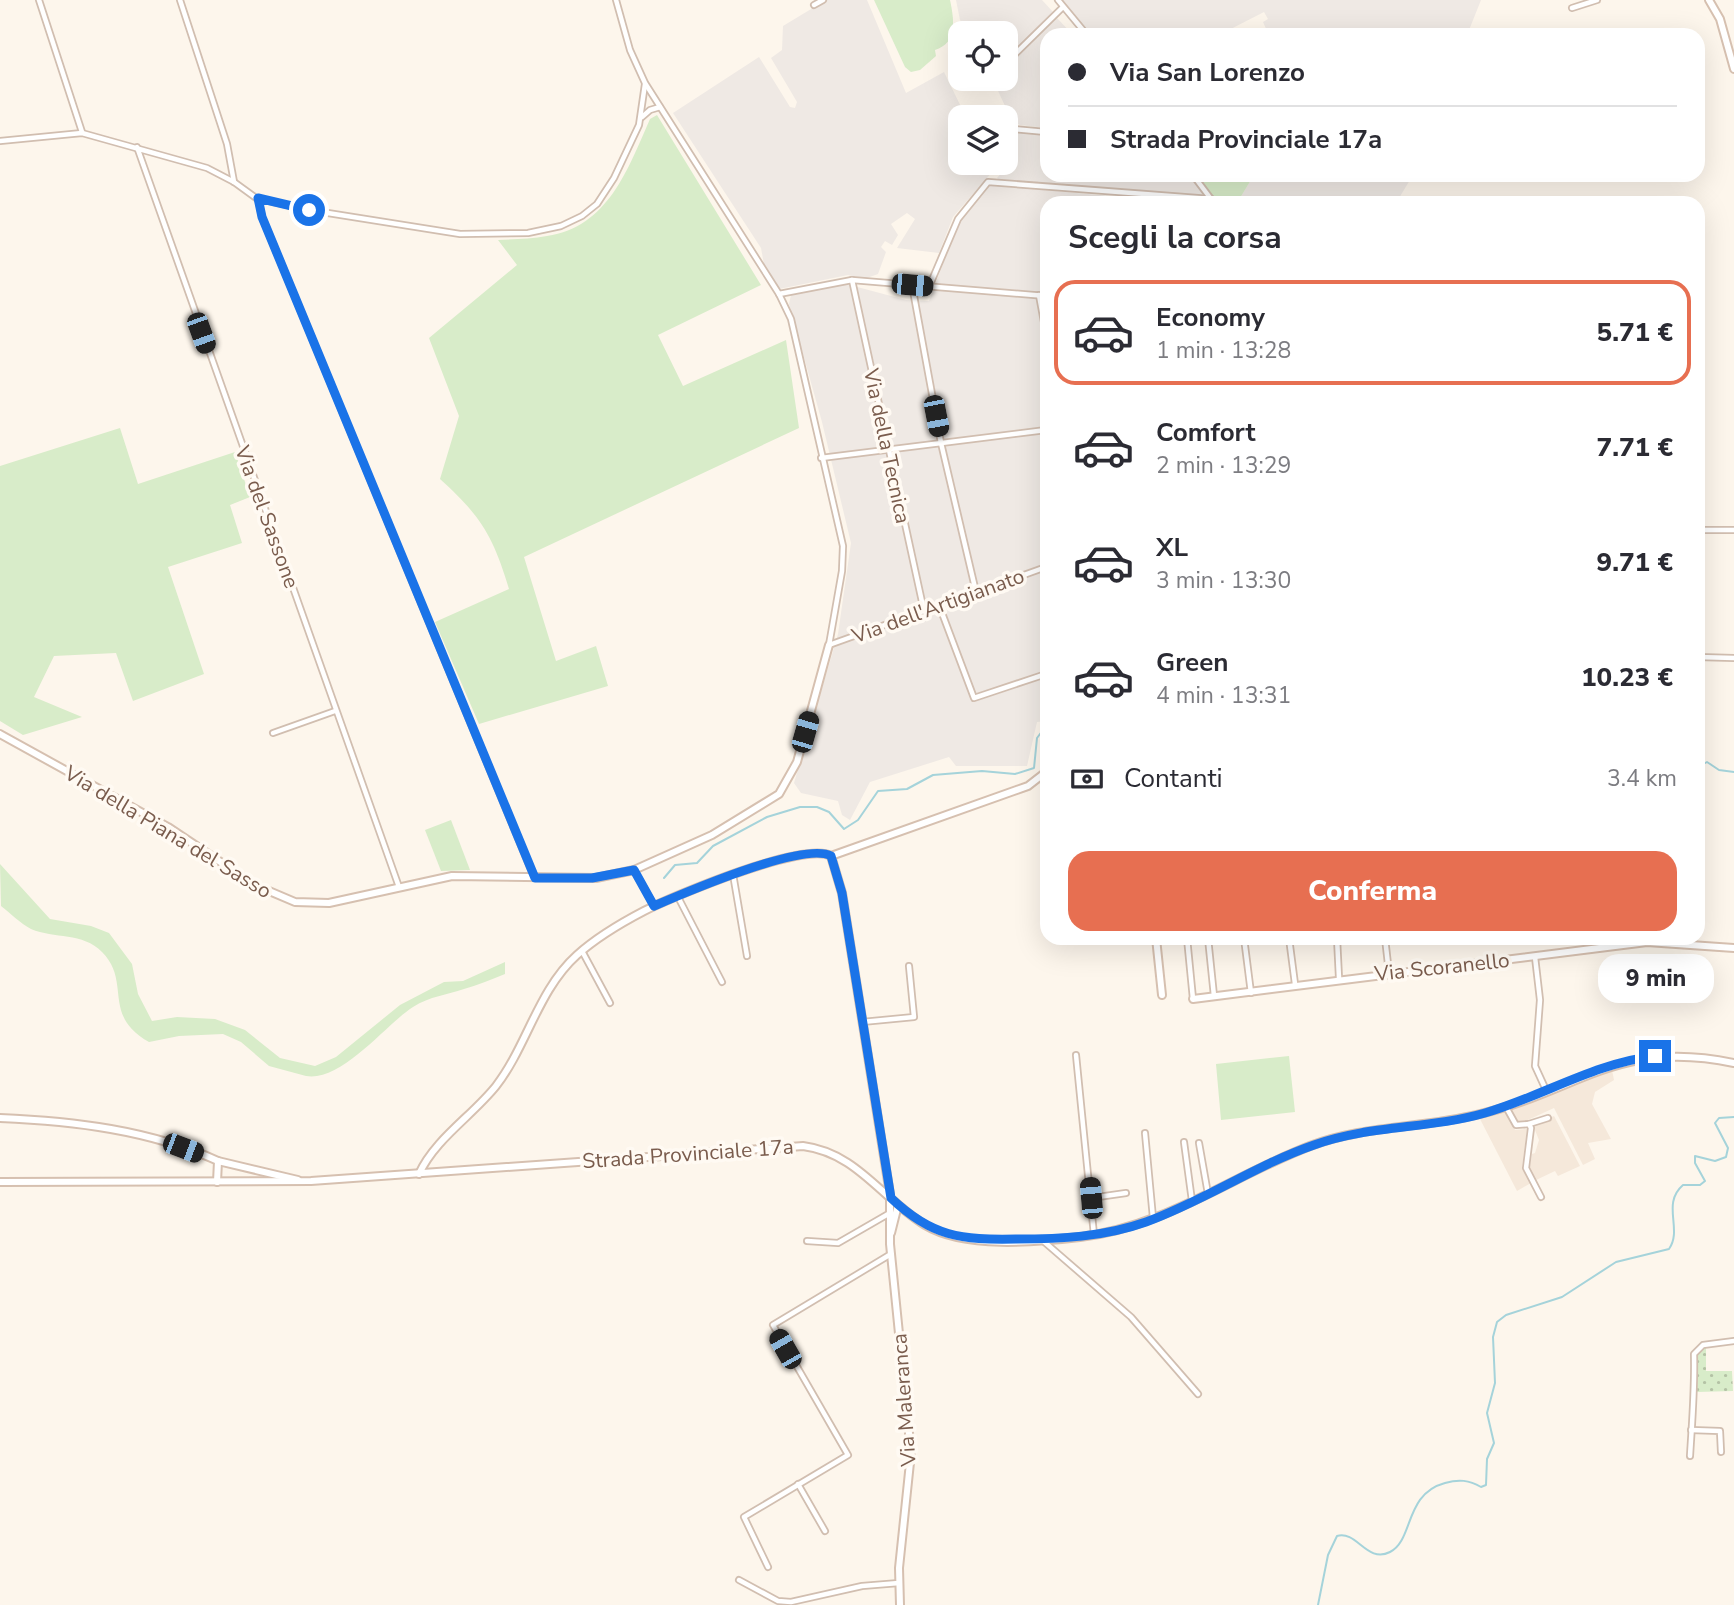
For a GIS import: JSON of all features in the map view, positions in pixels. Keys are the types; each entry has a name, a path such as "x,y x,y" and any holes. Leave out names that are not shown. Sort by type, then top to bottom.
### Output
{"street":[{"path":"39,0 82,133"},
{"path":"180,0 227,144 234,182"},
{"path":"616,0 629,50 645,83 779,294 793,327 843,554 829,645"},
{"path":"814,5 823,0"},
{"path":"1058,0 1081,28"},
{"path":"1572,8 1597,0"},
{"path":"1709,0 1720,19 1734,69"},
{"path":"1042,28 1063,7"},
{"path":"1018,51 1040,30"},
{"path":"642,118 645,83"},
{"path":"0,141 82,133 211,169 258,198 354,219 460,234 545,230 582,216 597,204 614,178 642,118 650,110 660,107"},
{"path":"1018,130 1040,131"},
{"name":"Via del Sassone","path":"137,147 399,887"},
{"path":"929,287 958,219 988,181 1156,196"},
{"path":"258,198 262,217 535,878"},
{"path":"779,294 852,280 1039,295 1040,300"},
{"name":"Via della Tecnica","path":"852,280 924,611"},
{"path":"912,285 941,443 976,592"},
{"path":"821,458 1040,431"},
{"path":"1705,530 1734,530"},
{"name":"Via dell'Artigianato","path":"829,645 1040,569"},
{"path":"939,605 974,698 1040,676"},
{"name":"Via della Piana del Sasso","path":"0,734 169,827 232,871 283,899 301,904 320,904 452,876 592,878 634,870 734,824 781,792 798,758 829,645"},
{"path":"1705,657 1734,658"},
{"path":"274,733 335,710"},
{"path":"419,1174 430,1154 497,1084 556,980 582,951 654,906 733,873 807,855 823,853 831,856 1028,786 1040,777"},
{"path":"831,856 842,893 891,1198 889,1237"},
{"path":"634,870 654,906"},
{"path":"733,873 747,956"},
{"path":"678,897 722,982"},
{"path":"1157,945 1162,995"},
{"path":"1188,945 1193,999"},
{"path":"1209,945 1214,997"},
{"path":"1245,945 1251,993"},
{"path":"1290,945 1295,984"},
{"path":"1337,945 1339,978"},
{"path":"1386,945 1390,974"},
{"name":"Via Scoranello","path":"1193,999 1251,993 1339,978 1626,945"},
{"name":"Via Scoranello","path":"1692,945 1734,948"},
{"path":"582,951 610,1003"},
{"path":"1535,957 1541,998 1536,1068 1546,1090"},
{"path":"862,1022 914,1017 909,966"},
{"path":"1076,1055 1094,1235"},
{"name":"Strada Provinciale 17a","path":"0,1182 303,1181 803,1146 842,1157 925,1225 953,1237 977,1240 1041,1239 1094,1235 1153,1219 1320,1142 1474,1116 1616,1063 1643,1057 1679,1055 1734,1063"},
{"path":"1506,1106 1517,1126 1548,1118"},
{"path":"0,1118 133,1133 218,1161 303,1181"},
{"path":"1529,1124 1532,1131 1526,1168 1541,1197"},
{"path":"1145,1133 1153,1219"},
{"path":"1184,1142 1193,1202"},
{"path":"1199,1143 1208,1195"},
{"path":"217,1182 218,1161"},
{"path":"1091,1198 1126,1193"},
{"path":"889,1237 898,1205"},
{"path":"807,1241 838,1243 890,1213"},
{"name":"Via Maleranca","path":"889,1237 911,1441 899,1583 900,1605"},
{"path":"1041,1239 1131,1317 1198,1394"},
{"path":"768,1567 743,1518 848,1455 773,1326 891,1254"},
{"path":"1690,1456 1695,1410 1694,1354 1703,1345 1734,1341"},
{"path":"1691,1430 1720,1431 1721,1452"},
{"path":"798,1484 825,1531"},
{"path":"739,1580 778,1601 791,1602 862,1586 899,1583"}],"shaded area":[{"path":"826,0 867,0 906,93 944,72 948,80 948,91 953,91 960,105 948,105 948,175 990,175 953,217 939,253 897,248 915,219 907,213 891,224 898,235 892,245 885,241 881,247 886,252 878,274 864,279 848,275 779,289 765,270 761,248 673,113 759,57 790,107 795,108 797,102 771,58 782,50 783,26"},
{"path":"956,0 1042,0 1054,13 1018,48 1018,21 960,20"},
{"path":"1062,0 1481,0 1470,28 1266,28 1263,22 1268,19 1264,12 1233,28 1084,28"},
{"path":"1057,18 1066,28 1047,28"},
{"path":"1040,35 1040,127 1018,124 1018,105 1005,105 998,91 1018,91 1018,56"},
{"path":"1018,132 1040,134 1040,182 1194,182 1203,194 1176,196 997,178 1000,175 1018,175"},
{"path":"1250,182 1409,182 1400,196 1241,196"},
{"path":"989,185 1109,196 1040,196 1040,722 1037,722 1027,766 956,766 949,757 870,782 850,820 842,815 838,801 801,793 794,783 838,634 851,543 822,422 789,304 791,295 846,284 906,300 929,301 959,221"},
{"path":"1612,1070 1614,1080 1595,1092 1592,1104 1611,1139 1588,1143 1595,1159 1583,1165 1554,1108 1517,1125 1509,1110"},
{"path":"1506,1111 1515,1130 1527,1129 1522,1167 1531,1183 1517,1191 1480,1119"},
{"path":"1554,1116 1580,1166 1558,1176 1555,1171 1534,1181 1529,1172 1532,1154 1535,1153 1539,1140 1533,1125"}],"green space":[{"path":"874,0 950,0 953,21 948,21 948,42 935,50 936,56 920,70 911,72 905,67"},
{"path":"657,115 761,285 658,335 683,386 786,340 799,428 524,557 556,661 596,646 608,686 479,724 435,622 509,589 484,528 466,504 440,479 459,416 429,338 517,265 498,240 541,237 568,230 586,221 601,208 624,176 650,119"},
{"path":"1202,182 1250,182 1241,196 1212,196"},
{"path":"120,428 138,484 235,452 250,497 230,505 242,543 168,567 204,674 133,701 116,653 54,656 34,697 82,717 23,735 0,721 0,466"},
{"path":"451,820 470,870 441,871 425,830"},
{"path":"0,864 50,919 91,926 109,933 132,964 138,994 152,1021 177,1017 215,1019 245,1030 280,1058 315,1066 336,1057 400,1005 444,982 463,981 505,962 505,974 419,1003 348,1062 320,1075 306,1076 269,1066 241,1042 223,1034 179,1036 149,1042 134,1032 126,1021 111,963 102,952 86,941 31,929 1,906"},
{"path":"1289,1056 1295,1112 1221,1120 1216,1064"},
{"path":"1706,1347 1706,1371 1732,1371 1733,1391 1697,1392 1698,1350"}],"waterway":[{"path":"664,878 675,865 697,863 713,846 767,817 800,807 817,807 829,812 844,829 858,820 878,791 907,789 933,775 982,771 1015,774 1034,768 1037,738 1040,734"},
{"path":"1705,763 1719,770 1734,772"},
{"path":"1318,1605 1328,1555 1337,1536 1344,1535 1368,1551 1382,1555 1398,1546 1416,1507 1422,1497 1432,1489 1455,1481 1481,1487 1486,1485 1487,1459 1494,1443 1487,1413 1495,1383 1493,1337 1497,1322 1506,1315 1562,1297 1616,1262 1669,1249 1673,1241 1673,1208 1677,1192 1683,1185 1700,1185 1705,1181 1695,1163 1695,1156 1715,1161 1726,1157 1728,1148 1715,1123 1719,1118 1734,1117"}],"route":[{"path":"309,210 258,198 262,217 535,878 592,878 634,870 654,906 733,873 763,864 811,854 825,853 831,856 842,893 891,1198 925,1225 943,1234 965,1240 1067,1238 1118,1230 1166,1214 1320,1142 1479,1115 1616,1063 1655,1056"}]}
